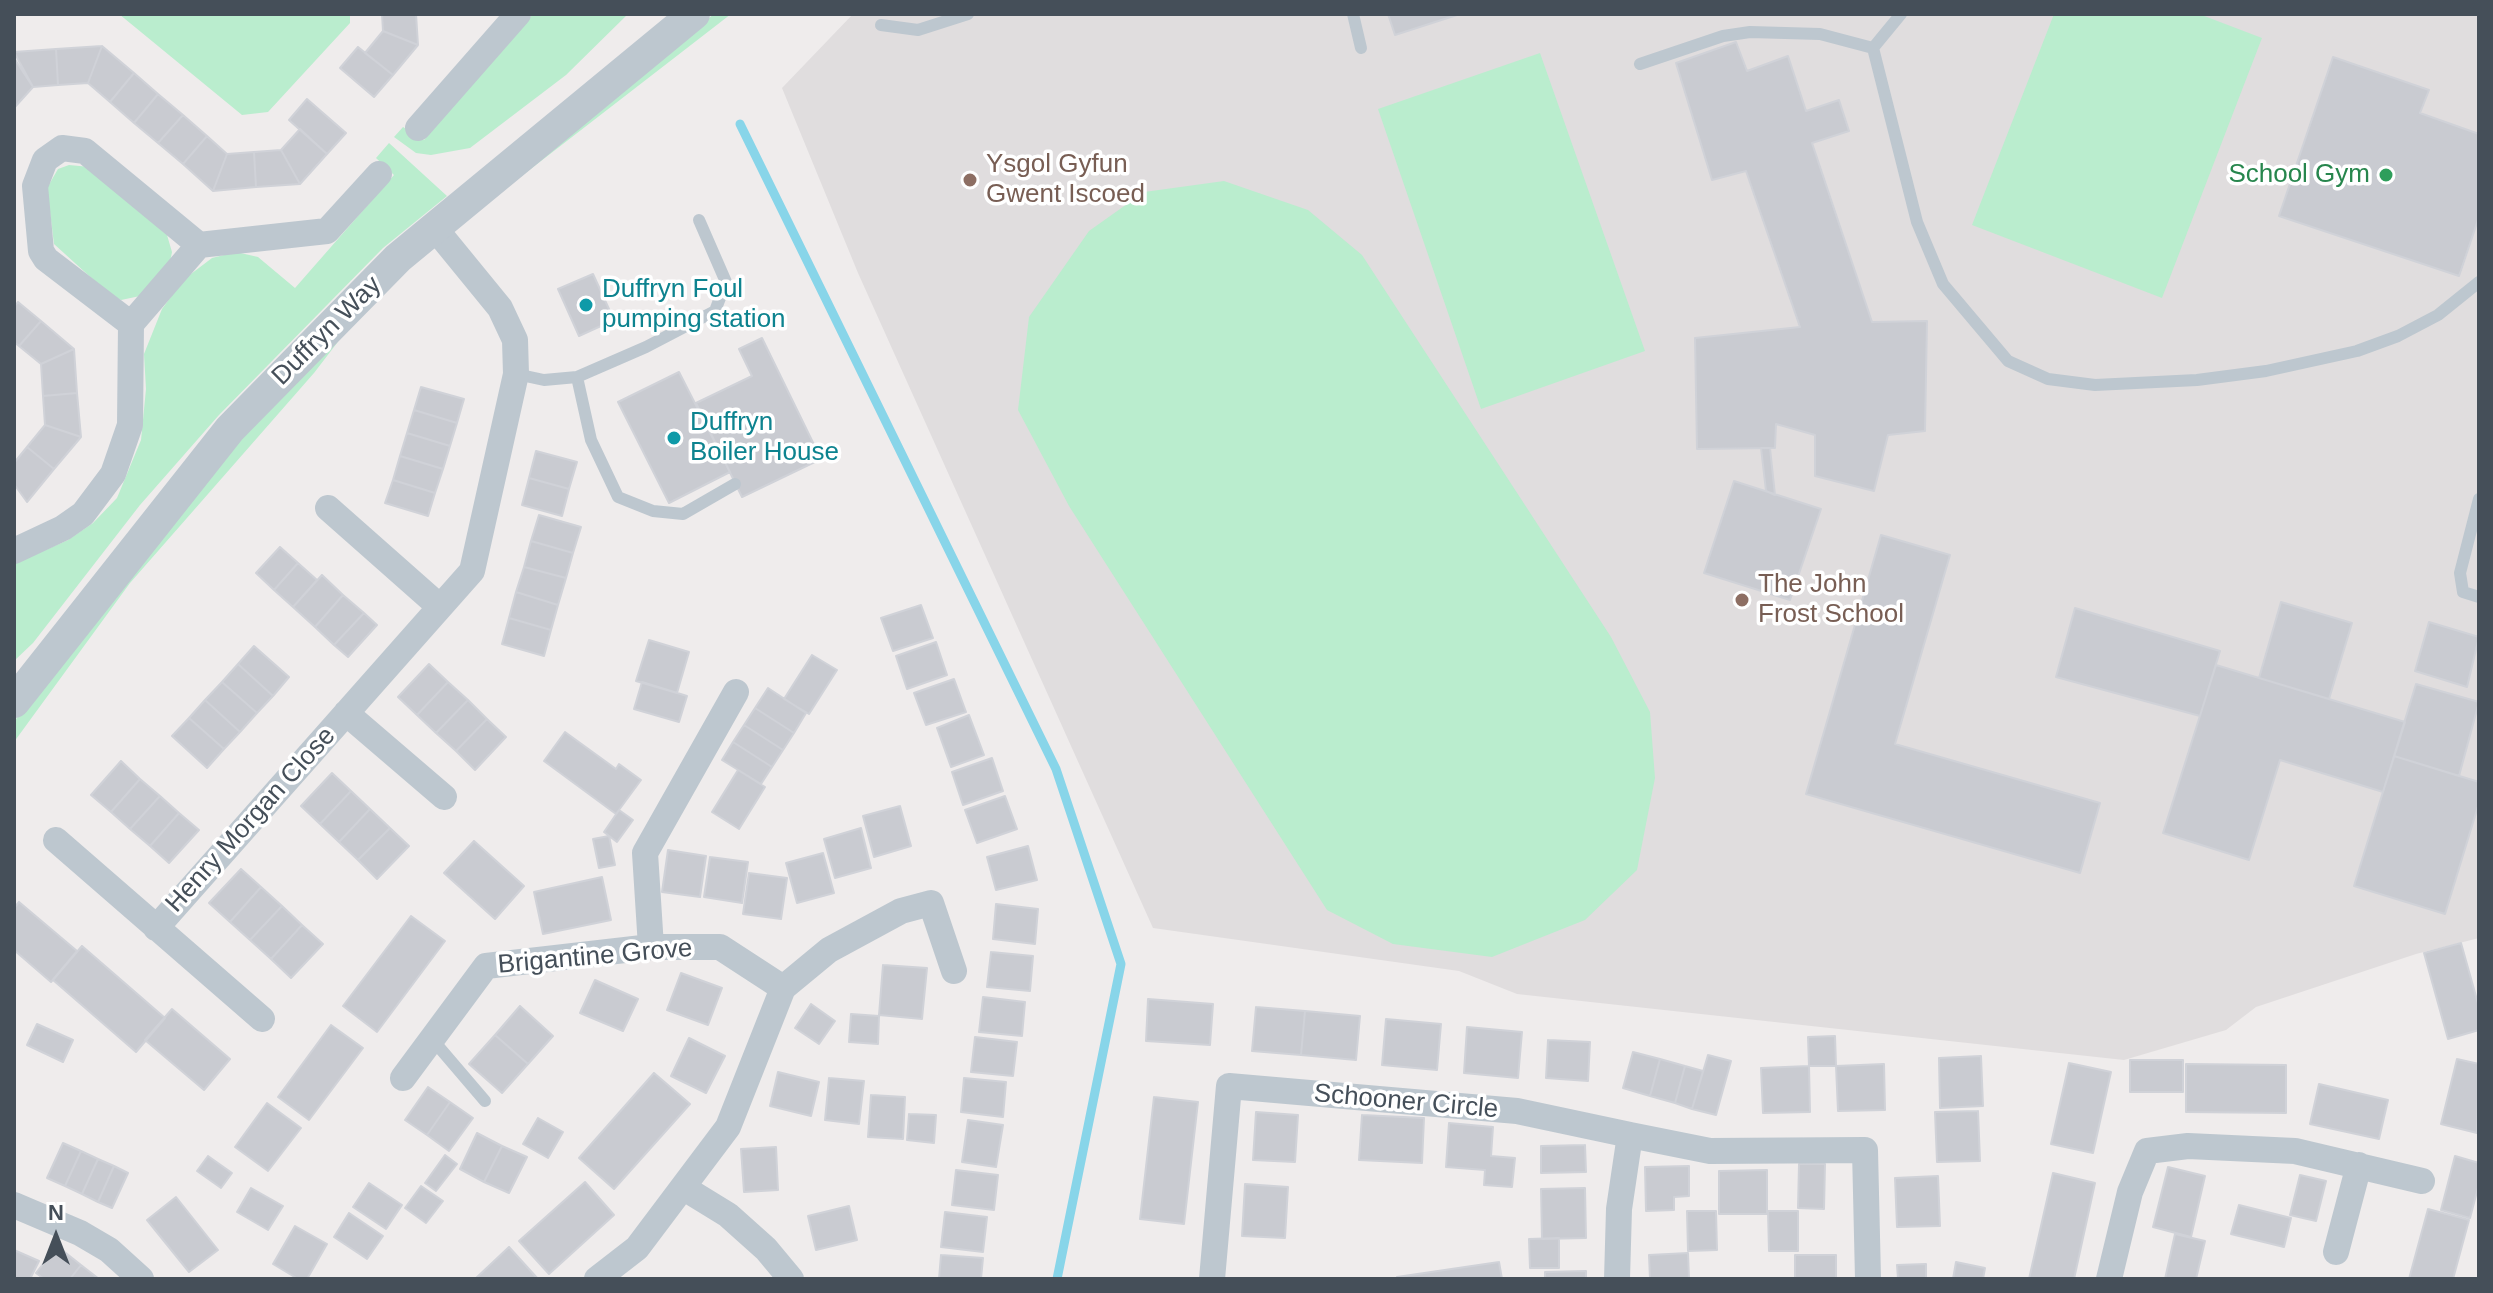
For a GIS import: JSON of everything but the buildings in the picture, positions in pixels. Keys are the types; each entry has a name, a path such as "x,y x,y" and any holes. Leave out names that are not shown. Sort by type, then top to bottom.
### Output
{"street":[{"path":"418,128 518,14"},
{"name":"Duffryn Way","path":"14,702 230,429 433,226 694,14"},
{"path":"131,324 46,259 41,251 35,186 45,160 62,148 85,151 199,245"},
{"path":"14,551 63,528 83,514 113,474 130,425 131,324 199,245 327,231 379,174"},
{"name":"Henry Morgan Close","path":"156,928 472,571 516,374 515,340 500,308 433,226"},
{"path":"328,508 440,607"},
{"path":"651,947 645,853 736,692"},
{"name":"Henry Morgan Close","path":"346,713 444,797"},
{"name":"Henry Morgan Close","path":"56,840 262,1019"},
{"path":"597,1279 637,1248 728,1127 783,988 829,950 901,911 931,903 954,971"},
{"name":"Brigantine Grove","path":"403,1078 486,966 651,947 720,947 783,988"},
{"name":"Schooner Circle","path":"1212,1279 1229,1086 1517,1111 1630,1135"},
{"path":"1617,1279 1619,1209 1630,1135 1710,1151 1865,1150 1868,1279"},
{"path":"2109,1279 2130,1192 2147,1151 2188,1146 2241,1146 2295,1151 2422,1181"},
{"path":"2336,1252 2359,1165"},
{"path":"684,1188 728,1215 766,1249 791,1279"},
{"path":"14,1205 80,1233 109,1250 141,1279"}],"lane":[{"path":"881,25 918,30 968,14"},
{"path":"1353,14 1361,48"},
{"path":"1873,48 1901,14"},
{"path":"1640,64 1723,36 1750,32 1820,34 1873,48"},
{"path":"1873,48 1917,222 1943,284 2008,361 2048,379 2095,385 2197,380 2266,371 2357,351 2398,336 2438,315 2479,282"},
{"path":"516,374 544,380 577,377 646,347 715,311 726,282 699,220"},
{"path":"577,377 591,440 618,497 653,511 683,514 735,484"},
{"path":"2479,499 2460,583 2463,592 2479,597"},
{"path":"432,1039 485,1101"}],"shaded area":[{"name":"The John Frost School","path":"853,14 2479,14 2479,938 2416,954 2256,1007 2226,1030 2124,1060 1517,994 1459,971 1153,928 858,273 782,88"}],"green space":[{"path":"119,14 350,14 350,23 268,112 242,115"},
{"path":"533,14 628,14 566,75 470,148 431,155 416,153 394,137 403,127 424,140"},
{"path":"714,14 731,14 488,202 572,128"},
{"path":"2054,14 2199,14 2262,38 2162,298 1972,225"},
{"path":"1540,53 1645,351 1481,409 1378,109"},
{"path":"389,143 447,196 383,248 219,415 140,505 33,643 14,661 14,564 68,540 93,523 117,498 141,440 146,389 144,354 162,309 183,280 212,258 236,252 258,257 295,288 394,175 376,158"},
{"path":"69,165 90,167 167,235 172,252 170,262 140,296 121,300 109,294 54,244 47,188 58,169"},
{"path":"1224,181 1308,210 1362,255 1611,637 1650,712 1655,778 1637,870 1585,920 1492,957 1393,944 1327,910 1069,506 1018,410 1029,317 1089,231 1144,192"},
{"path":"348,322 337,343 314,373 130,583 14,742 14,722 52,668 243,434"}],"waterway":[{"path":"740,124 1056,769 1121,964 1057,1279"}],"place":[{"name":"School Gym","path":"2386,175"},
{"name":"Ysgol Gyfun Gwent Iscoed","path":"970,180"},
{"name":"Duffryn Foul pumping station","path":"586,305"},
{"name":"Duffryn Boiler House","path":"674,438"},
{"name":"The John Frost School","path":"1742,600"}]}
